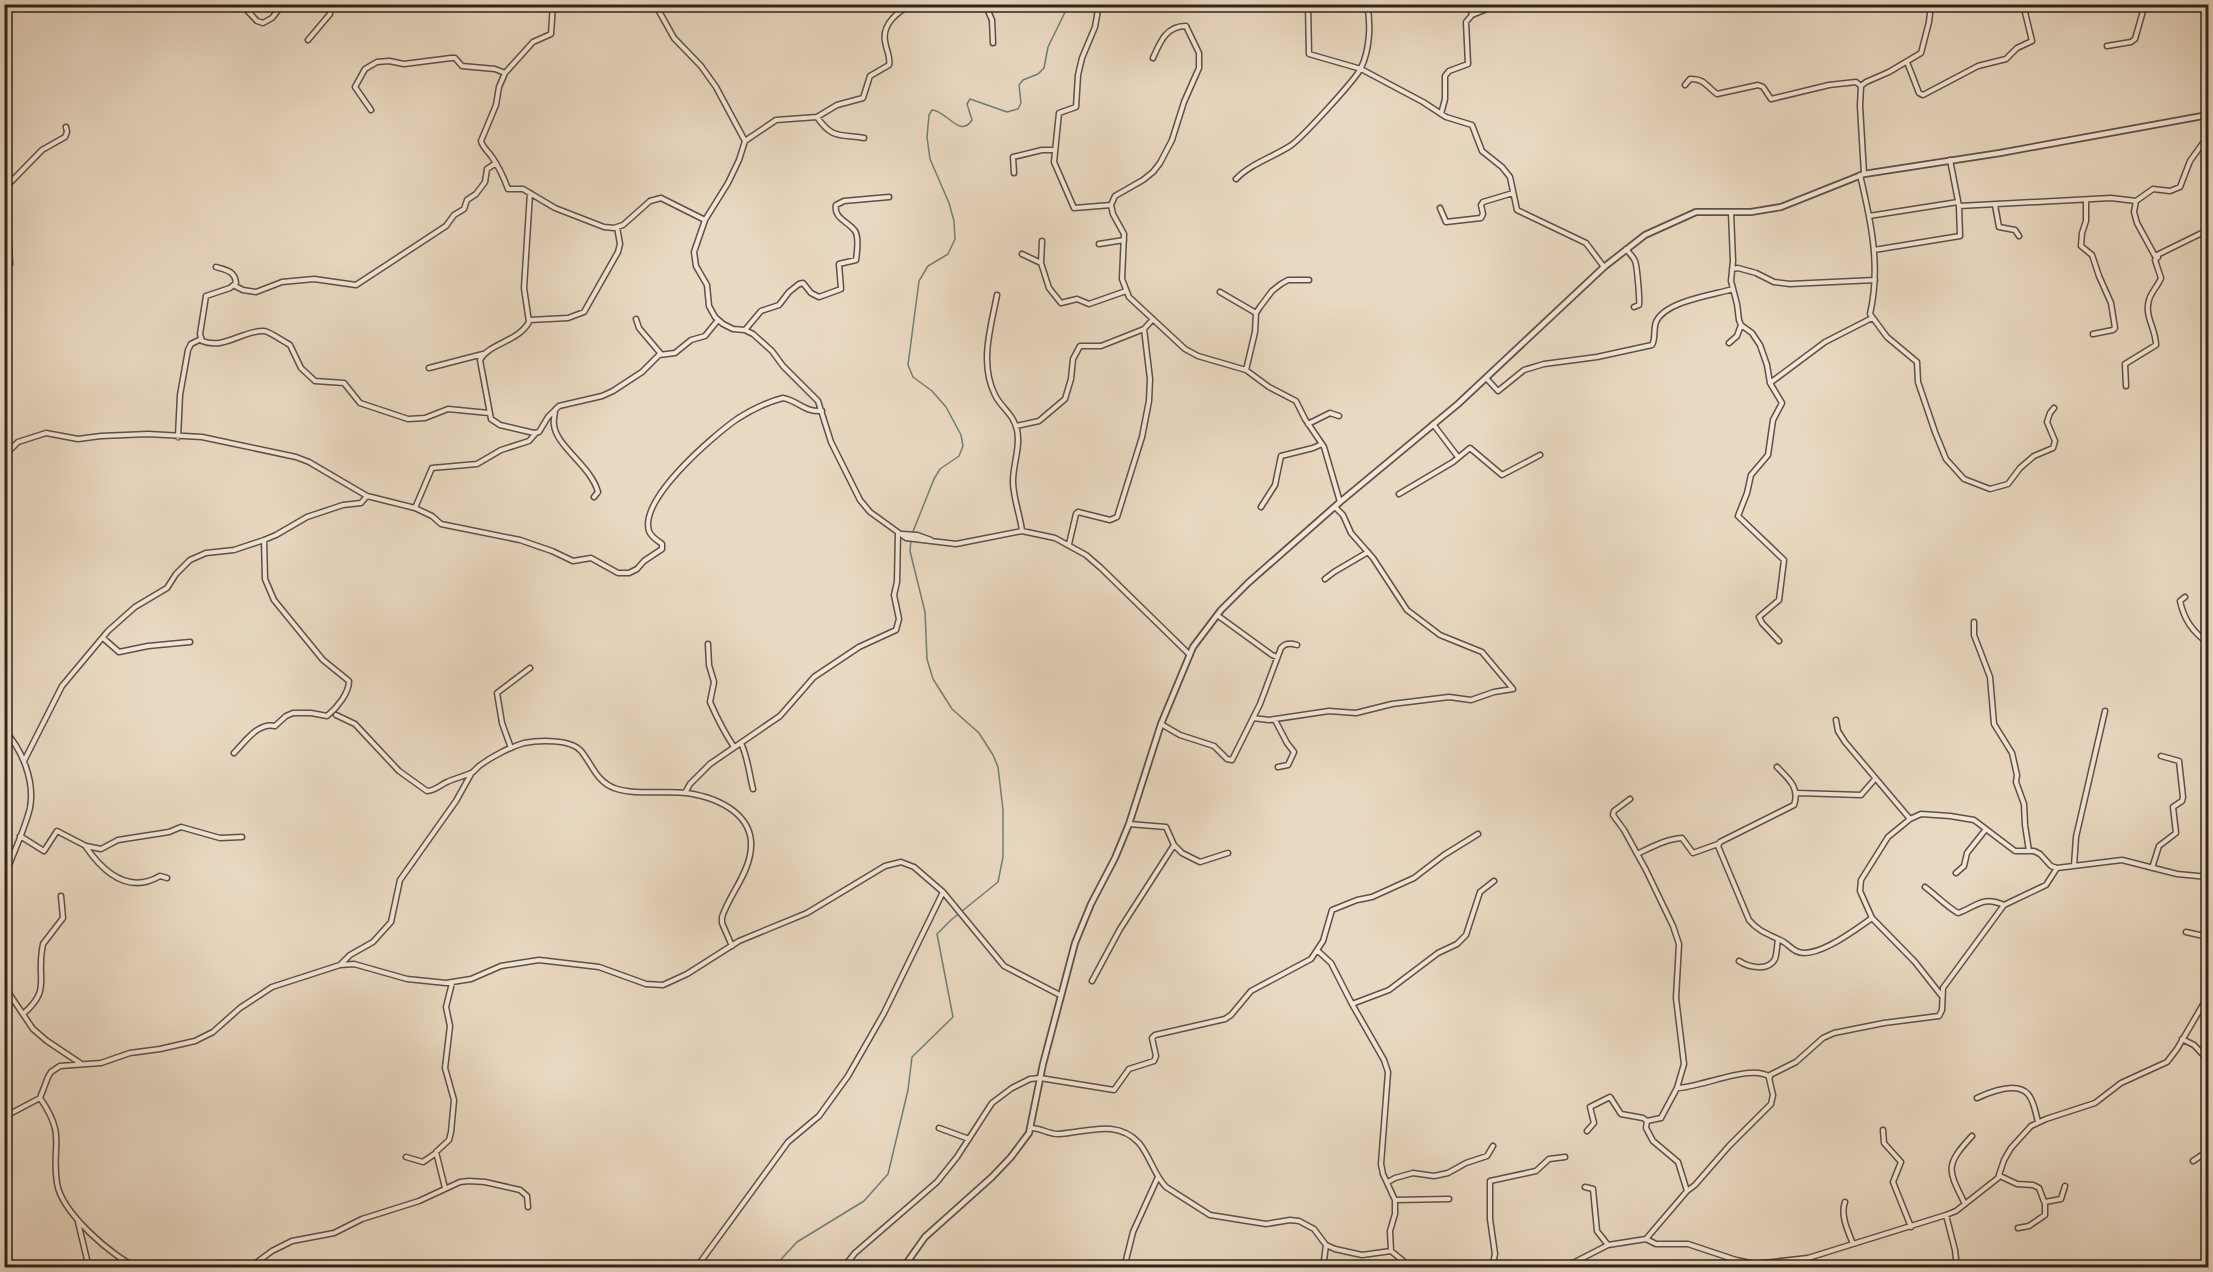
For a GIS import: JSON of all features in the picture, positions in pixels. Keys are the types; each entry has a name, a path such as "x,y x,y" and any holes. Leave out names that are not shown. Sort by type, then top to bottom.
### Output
{"street":[{"path":"241,4 257,21 263,23 272,18 283,4"},
{"path":"308,40 330,14 329,4"},
{"path":"553,4 551,34 533,42 505,73 499,87 496,105 481,141 496,163 508,189 523,189 555,208 599,225 617,227 627,222 650,201 661,198 705,220"},
{"path":"656,4 674,38 701,66 716,87 745,141"},
{"path":"913,4 899,10 885,30 884,38 890,63 870,76 863,98 837,105 817,117 776,120 745,141 739,160 705,220 696,245 694,259 707,285 709,306 718,320 733,329 745,330 761,340 818,401 831,442 855,492 870,512 909,539 915,540 957,544 1022,531 1055,538 1069,544 1101,567 1190,655"},
{"path":"985,4 992,20 993,43"},
{"path":"1099,4 1095,27 1082,58 1078,75 1076,107 1059,112 1054,162 1074,208 1111,205"},
{"path":"1308,4 1309,54 1361,69 1441,114 1472,126 1482,151 1502,167 1510,177 1516,208 1519,212 1586,243 1604,267"},
{"path":"1236,179 1295,142 1361,69 1369,34 1366,4"},
{"path":"1469,4 1471,15"},
{"path":"1441,114 1445,99 1445,76 1449,71 1468,64 1466,22 1471,15 1493,4"},
{"path":"1931,4 1923,50 1907,62 1861,86 1862,175 1874,250 1875,280 1870,314 1895,346 1917,362 1918,382 1946,459 1955,471 1977,485 1990,489 2008,484 2020,468 2034,456 2054,448 2055,441 2047,422 2054,408"},
{"path":"1907,62 1919,93 1923,95 1978,66 2006,59 2017,48 2032,41 2023,4"},
{"path":"2107,46 2131,42 2135,39 2145,4"},
{"path":"1153,58 1168,32 1186,26 1199,54 1198,73 1186,96 1172,140 1160,163 1143,180 1115,196 1111,205 1116,220 1124,232 1121,272 1126,291 1129,297 1178,344 1193,354 1246,370 1269,387 1296,401 1327,454 1340,502"},
{"path":"371,110 355,87 365,69 377,62 404,64 455,58 462,66 495,69 505,73"},
{"path":"1684,85 1690,79 1698,79 1704,81 1717,94 1758,85 1763,87 1771,99 1833,84 1856,82 1861,86"},
{"path":"903,1268 925,1237 1011,1157 1031,1128 1040,1078 1075,943 1129,824 1161,724 1199,638 1217,615 1248,583 1486,378 1604,267 1645,235 1696,212 1757,212 1781,207 1862,175 2207,116 2208,126"},
{"path":"817,117 831,133 864,138"},
{"path":"4,189 42,150 65,137 66,127"},
{"path":"2158,256 2154,255 2137,223 2134,212 2136,201 2150,190 2170,191 2180,187 2190,161 2208,136"},
{"path":"1014,173 1013,157 1042,150 1055,150"},
{"path":"1874,250 1958,237 1961,231 1950,160"},
{"path":"201,339 200,329 206,296 235,286 256,292 282,282 314,279 356,285 446,226 454,215 464,209 467,200 476,194 484,182 487,169 496,163"},
{"path":"429,368 484,354 509,341 525,328 529,320 524,288 530,193"},
{"path":"1440,208 1446,222 1481,218 1483,202 1513,193"},
{"path":"745,330 761,311 779,305 789,292 802,283 811,293 819,297 841,289 839,264 856,260 857,235 855,230 847,225 836,212 836,205 844,201 889,197"},
{"path":"4,198 8,213 10,264"},
{"path":"1869,216 1958,204 1995,205 2111,198 2136,201"},
{"path":"2086,200 2086,221 2081,246 2092,255 2098,276 2111,303 2115,328 2093,334"},
{"path":"1995,205 1999,226 2015,230 2019,236"},
{"path":"1729,343 1737,336 1741,325 1731,281 1731,211"},
{"path":"529,320 568,318 584,312 618,252 620,244 617,227"},
{"path":"2126,386 2125,364 2156,345 2156,336 2147,308 2150,297 2161,278 2155,260 2158,256 2208,230"},
{"path":"1099,244 1124,240"},
{"path":"1042,241 1041,263 1049,288 1061,303 1077,300 1089,304 1126,291"},
{"path":"1625,249 1636,263 1640,301 1639,305 1634,307"},
{"path":"1022,254 1041,263"},
{"path":"216,267 231,272 236,278 235,286"},
{"path":"1732,269 1738,268 1771,281 1790,284 1875,280"},
{"path":"1246,370 1255,333 1256,313 1272,291 1281,284 1288,280 1309,280"},
{"path":"1486,378 1498,391 1524,370 1544,364 1597,357 1652,345 1657,321 1671,309 1693,298 1733,289"},
{"path":"1220,292 1256,313"},
{"path":"998,295 990,325 987,359 993,393 1011,414 1016,426 1018,440 1013,482 1022,531"},
{"path":"1770,383 1818,346 1872,318"},
{"path":"636,319 641,331 661,354"},
{"path":"415,508 432,468 477,464 501,450 529,441 541,431 548,417 559,406 602,396 613,391 642,372 661,354 675,353 691,340 705,336 718,320"},
{"path":"1016,426 1039,421 1065,399 1071,379 1073,359 1080,346 1101,346 1144,329 1153,320"},
{"path":"1741,325 1752,333 1760,345 1770,383 1782,404 1773,422 1768,455 1751,475 1738,516 1784,560 1779,600 1759,617 1779,641"},
{"path":"1069,544 1078,512 1110,520 1117,517 1142,438 1149,401 1150,379 1144,329"},
{"path":"201,339 205,342 216,343 260,331 268,332 278,340 290,345 301,368 315,381 348,385 354,398 360,403 408,419 425,418 448,409 489,412"},
{"path":"178,436 180,398 187,353 191,344 201,339"},
{"path":"484,354 480,362 491,419 500,425 536,433"},
{"path":"4,456 18,442 46,433 78,440 101,436 148,434 202,437 296,457 309,462 367,496 415,508 432,516 441,524 520,540 573,561 591,558 618,573 629,573 662,549 662,544 651,536 648,527 650,512 658,495 711,441 747,413 780,398 789,399 807,411 822,411"},
{"path":"555,410 554,427 566,446 583,464 598,492 594,496"},
{"path":"1308,424 1330,413 1339,416"},
{"path":"1432,424 1458,457"},
{"path":"1261,507 1275,485 1281,456 1322,444"},
{"path":"1399,494 1471,447 1502,475 1540,455"},
{"path":"24,761 62,686 103,638 135,607 167,588 176,574 190,560 206,553 234,550 276,536 307,517 345,504 361,503 367,496"},
{"path":"1253,718 1275,720 1329,711 1356,713 1392,704 1449,697 1471,700 1494,692 1513,689 1482,652 1440,635 1407,610 1368,552 1351,533 1343,515 1335,507"},
{"path":"900,533 931,540"},
{"path":"685,793 690,784 710,764 780,716 823,670 859,647 896,630 899,619 894,595 900,533"},
{"path":"234,753 260,728 278,724 286,716 298,713 327,716 341,700 349,685 349,681 323,660 274,600 265,579 264,540"},
{"path":"1326,579 1368,552"},
{"path":"2185,597 2180,602 2187,622 2194,632 2208,643"},
{"path":"1217,615 1272,656 1277,657"},
{"path":"1974,622 1974,635 1990,677 1994,724 2012,753 2017,775 2016,782 2026,809 2025,825 2029,851"},
{"path":"103,638 119,652 148,646 190,642"},
{"path":"708,644 709,665 714,682 710,702 718,723 734,747"},
{"path":"1161,724 1180,735 1214,746 1231,761 1253,718 1277,657 1284,645 1297,645"},
{"path":"511,748 501,723 497,693 530,668"},
{"path":"2074,866 2074,851 2080,817 2105,711"},
{"path":"336,715 355,724 399,771 427,791 432,791 471,773"},
{"path":"1275,720 1294,752 1288,765 1278,767"},
{"path":"1836,720 1841,736 1910,819"},
{"path":"4,730 24,761 29,779 30,802 4,879"},
{"path":"340,965 350,955 373,942 391,922 400,880 456,801 471,773 480,765 511,748 537,742 570,744 579,748 597,775 611,787 647,792 685,793 710,799 739,815 748,826 751,842 748,862 721,919 732,946"},
{"path":"741,743 748,758 753,789"},
{"path":"2152,868 2159,846 2176,833 2173,807 2182,801 2183,796 2179,761 2161,756"},
{"path":"1637,854 1678,838 1682,838 1693,853 1718,844 1792,807 1796,802 1797,793 1791,781 1777,767"},
{"path":"1797,793 1861,795 1875,778"},
{"path":"1587,1131 1594,1123 1590,1107 1610,1096 1621,1114 1643,1118 1647,1121 1661,1118 1677,1088 1685,1057 1676,998 1679,944 1673,926 1637,854 1613,815 1614,811 1630,799"},
{"path":"1941,996 1915,962 1872,918 1860,891 1861,880 1888,837 1910,819 1921,814 1970,819 2014,851 2040,854 2051,866 2057,868 2122,860 2192,876 2208,877"},
{"path":"1129,824 1166,827 1174,845 1182,853 1200,862 1228,853"},
{"path":"20,836 44,851 57,831 86,846 101,849 118,840 169,832 181,827 220,838 242,837"},
{"path":"1956,873 1964,866 1967,853 1986,829"},
{"path":"843,1268 851,1256 937,1182 957,1157 994,1100 1020,1083 1040,1078 1114,1090 1129,1069 1154,1061 1156,1056 1152,1038 1155,1035 1225,1019 1249,993 1311,959 1318,951 1332,910 1372,897 1414,878 1444,855 1478,834"},
{"path":"1718,844 1749,920 1758,929 1796,951 1811,952 1836,942 1872,918"},
{"path":"1092,981 1120,929 1174,845"},
{"path":"86,846 100,864 130,883 152,881 160,876 167,878"},
{"path":"4,1116 40,1098 48,1077 55,1068 101,1063 130,1053 160,1049 203,1038 240,1008 272,987 340,965 359,965 416,981 452,983 471,979 501,966 538,960 599,967 646,984 658,985 687,974 732,946 807,913 885,866 901,862 914,867 951,900 1005,967 1060,995"},
{"path":"1770,1077 1796,1062 1823,1038 1834,1033 1884,1023 1939,1016 1942,1010 1941,996 1948,979 2004,905 2046,885 2057,868"},
{"path":"1352,1004 1389,990 1438,952 1460,942 1467,932 1480,892 1494,881"},
{"path":"1925,887 1958,913 1971,905 1992,901 2004,905"},
{"path":"696,1268 783,1148 794,1135 819,1116 848,1076 884,1013 943,892"},
{"path":"23,1014 42,989 43,944 63,918 61,896"},
{"path":"2186,932 2208,937"},
{"path":"1738,961 1752,967 1770,964 1775,958 1778,939"},
{"path":"1318,951 1331,963 1384,1060 1388,1072 1381,1164 1395,1200 1395,1214 1390,1231 1391,1251"},
{"path":"406,1157 423,1162 430,1155 436,1154 451,1136 454,1100 445,1068 450,1026 446,1007 452,983"},
{"path":"4,987 13,996 33,1029 80,1064"},
{"path":"1563,1268 1608,1245 1646,1239 1656,1244 1688,1244 1755,1264 1808,1258 1946,1215 1965,1204 2000,1176 2004,1160 2011,1148 2038,1122 2095,1103 2121,1083 2159,1067 2171,1057 2208,996"},
{"path":"2182,1040 2194,1045 2208,1060"},
{"path":"1677,1088 1690,1087 1750,1072 1763,1072 1770,1077"},
{"path":"1646,1239 1687,1191 1771,1104 1773,1095 1770,1077"},
{"path":"1977,1098 1995,1090 2020,1090 2030,1097 2038,1122"},
{"path":"40,1098 51,1114 56,1129 58,1189 77,1219 112,1252 139,1268"},
{"path":"1647,1121 1646,1128 1649,1136 1678,1162 1687,1191"},
{"path":"939,1128 969,1139"},
{"path":"1031,1128 1060,1134 1100,1128 1119,1130 1136,1140 1146,1152 1166,1187 1210,1215 1266,1224 1290,1220 1299,1221 1314,1228 1326,1245 1358,1255 1391,1251 1412,1268"},
{"path":"1883,1130 1884,1143 1901,1162 1893,1180 1911,1227"},
{"path":"1965,1204 1952,1177 1951,1166 1972,1136"},
{"path":"1388,1182 1413,1173 1434,1176 1448,1173 1466,1162 1487,1156 1493,1146"},
{"path":"2193,1161 2208,1151"},
{"path":"436,1154 445,1188"},
{"path":"1492,1268 1494,1254 1490,1218 1490,1181 1536,1171 1549,1159 1565,1157"},
{"path":"1125,1268 1135,1227 1158,1176"},
{"path":"2000,1176 2017,1184 2033,1185 2039,1188 2046,1213 2025,1228 2019,1228"},
{"path":"249,1268 272,1251 292,1242 334,1233 362,1219 419,1201 445,1188 469,1181 485,1182 524,1193 528,1198 528,1207"},
{"path":"2044,1202 2061,1199 2065,1186"},
{"path":"1585,1187 1593,1189 1598,1231 1608,1245"},
{"path":"1395,1200 1449,1199"},
{"path":"1845,1202 1843,1208 1845,1222 1853,1244"},
{"path":"1946,1215 1958,1268"},
{"path":"77,1219 89,1268"},
{"path":"1323,1268 1326,1245"},
{"path":"1808,1258 1812,1268"}],"waterway":[{"path":"912,534 934,479 940,469 959,456 963,446 961,435 946,407 932,391 913,377 908,365 919,281 928,266 948,254 955,239 954,221 949,203 930,159 927,137 929,115 932,110 937,111 963,126 972,120 967,104 970,99 1007,112 1018,109 1021,103 1019,85 1023,80 1038,74 1044,68 1048,47 1069,4"},
{"path":"773,1268 797,1242 864,1201 888,1174 908,1090 912,1057 953,1017 937,934 998,882 1003,857 1003,810 998,767 979,733 952,709 933,679 927,659 925,612 910,551 911,539"}]}
